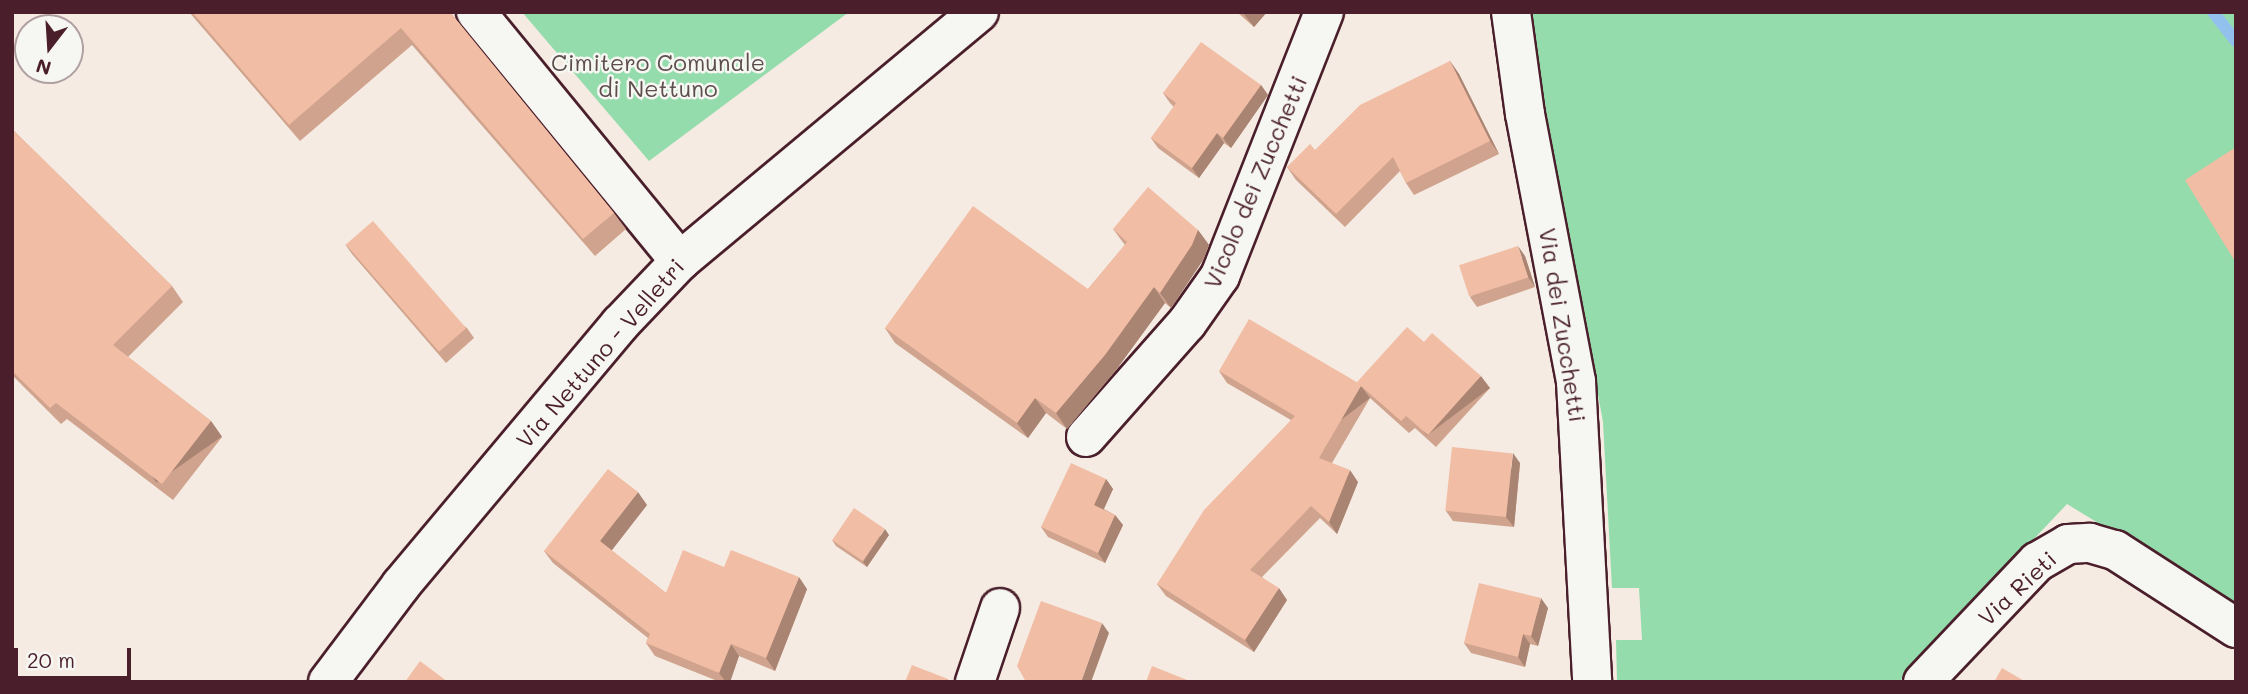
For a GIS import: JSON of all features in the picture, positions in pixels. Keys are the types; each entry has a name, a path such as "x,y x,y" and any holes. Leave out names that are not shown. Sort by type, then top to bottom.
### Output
{"street":[{"path":"476,12 680,261"},
{"name":"Via Nettuno - Velletri","path":"328,682 410,575 620,324 680,261 979,12"},
{"name":"Vicolo dei Zucchetti","path":"1086,437 1187,323 1213,289 1231,251 1324,12"},
{"name":"Via dei Zucchetti","path":"1511,12 1527,125 1574,372 1581,444 1592,682"},
{"name":"Via Rieti","path":"1923,682 2037,562 2068,544 2090,543 2115,550 2236,628"},
{"path":"975,682 1000,608"}],"green space":[{"name":"Cimitero Comunale di Nettuno","path":"522,12 849,12 649,161"},
{"path":"1528,12 2236,12 2236,607 2067,504 1899,682 1617,682 1616,640 1642,640 1639,588 1612,588 1603,422"}],"building":[{"path":"192,12 450,12 614,213 583,239 401,28 289,125"},
{"path":"1201,42 1261,85 1223,138 1217,133 1192,168 1151,138 1176,103 1163,93"},
{"path":"1450,61 1490,141 1406,183 1393,157 1336,214 1287,167 1310,144 1315,150 1360,105"},
{"path":"12,129 172,286 113,345 211,421 162,484 56,403 50,408 12,371"},
{"path":"2236,147 2236,263 2185,180"},
{"path":"1148,187 1198,230 1192,245 1160,293 1154,287 1105,355 1056,413 1035,398 1017,423 885,328 973,206 1088,289 1127,242 1113,229"},
{"path":"373,221 466,328 439,352 346,245"},
{"path":"1518,246 1528,277 1469,297 1459,265"},
{"path":"1249,319 1360,384 1357,382 1407,327 1424,342 1432,333 1481,376 1428,435 1406,416 1401,421 1361,386 1319,458 1350,470 1329,522 1311,506 1250,570 1279,588 1245,640 1157,584 1204,510 1295,416 1219,371"},
{"path":"1452,447 1513,453 1506,517 1445,511"},
{"path":"1071,463 1106,479 1094,505 1115,515 1098,553 1041,527"},
{"path":"608,469 638,492 600,541 666,593 683,550 724,567 731,550 799,577 766,658 731,644 719,673 646,643 650,634 544,551"},
{"path":"854,508 885,529 863,561 832,540"},
{"path":"1479,583 1541,598 1531,636 1523,634 1518,657 1464,643"},
{"path":"1041,601 1102,623 1081,682 1026,682 1017,666"},
{"path":"420,661 448,682 405,682"},
{"path":"912,665 948,679 949,682 905,682"},
{"path":"1152,666 1192,682 1146,682"},
{"path":"2002,668 2026,682 1994,682"}],"waterway":[{"path":"2213,12 2236,41"}]}
